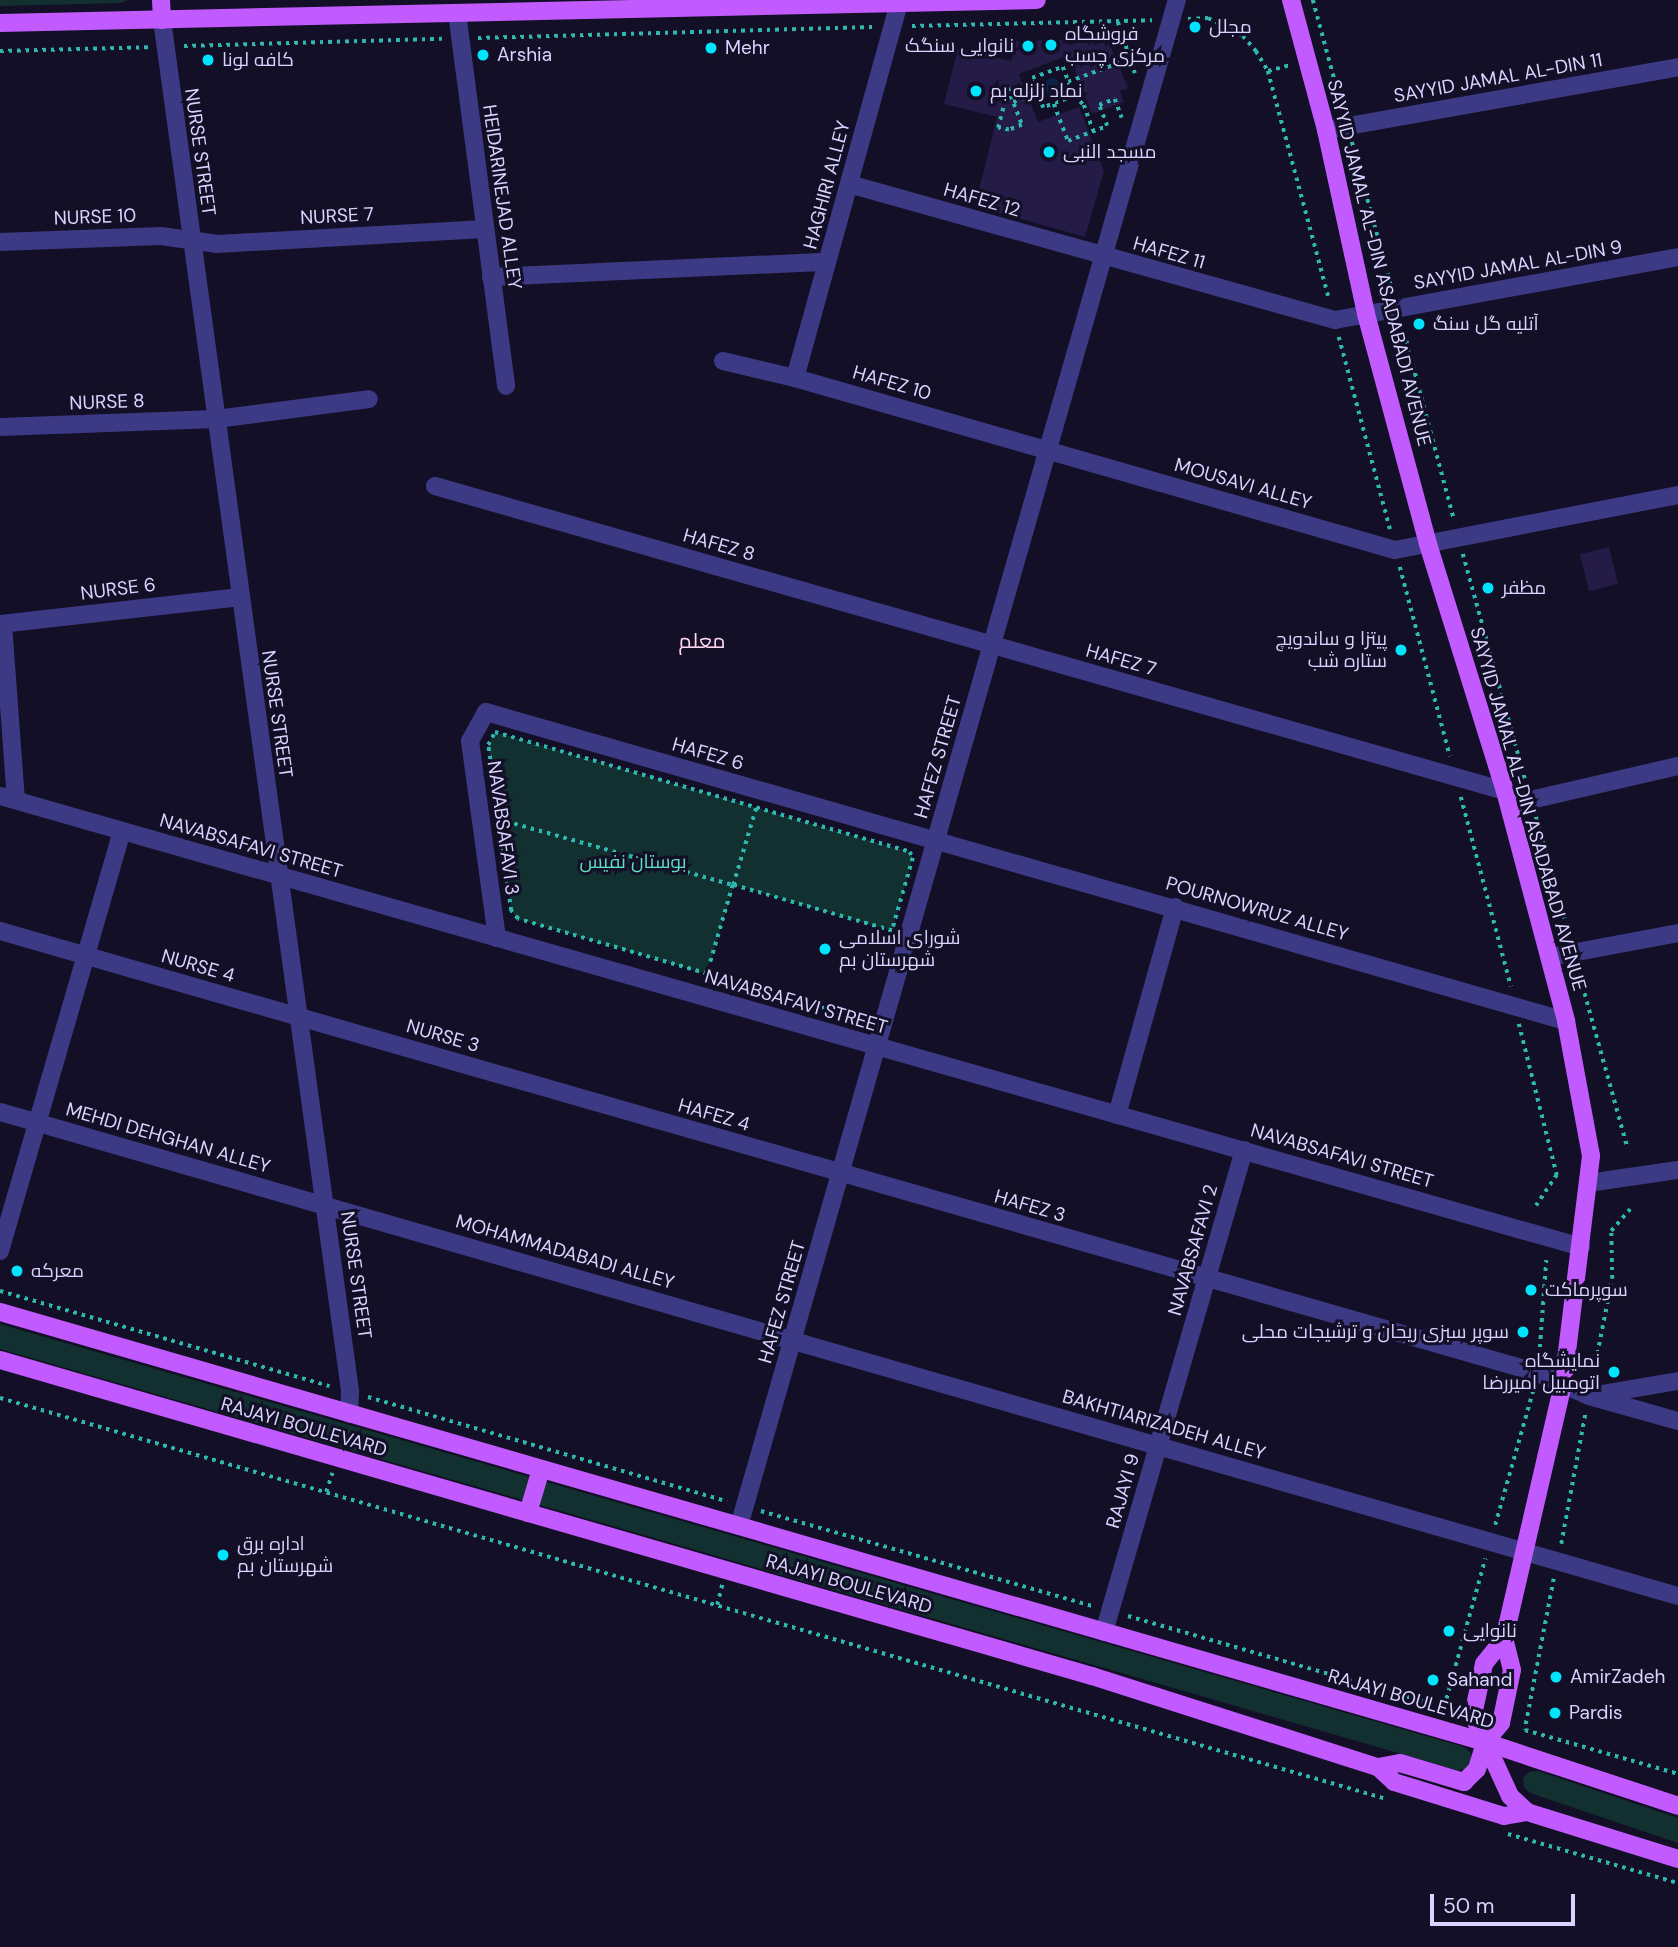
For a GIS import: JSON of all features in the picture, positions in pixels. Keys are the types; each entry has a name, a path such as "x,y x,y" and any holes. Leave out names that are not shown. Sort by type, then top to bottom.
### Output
{"main road":[{"path":"161,0 162,20"},
{"path":"0,23 1037,0"},
{"name":"SAYYID JAMAL AL-DIN ASADABADI AVENUE","path":"1291,0 1326,130 1366,314 1428,544 1507,798 1550,957 1566,1021 1591,1156 1563,1384 1504,1639 1484,1664 1473,1715 1485,1742 1501,1723 1512,1670 1504,1639"},
{"name":"RAJAYI BOULEVARD","path":"0,1312 1485,1742 1678,1806"},
{"name":"RAJAYI BOULEVARD","path":"0,1360 1091,1676 1378,1767 1394,1782 1504,1816 1527,1812 1678,1859"},
{"path":"528,1513 541,1469"},
{"path":"1378,1767 1400,1763 1464,1782 1477,1769 1485,1742"},
{"path":"1485,1742 1510,1796 1527,1812"}],"street":[{"name":"HAFEZ STREET","path":"740,1526 1177,0"},
{"name":"HAGHIRI ALLEY","path":"795,378 900,3"},
{"name":"HEIDARINEJAD ALLEY","path":"457,13 506,386"},
{"name":"NURSE STREET","path":"162,20 350,1391 349,1413"},
{"name":"SAYYID JAMAL AL-DIN 11","path":"1326,130 1678,67"},
{"name":"HAFEZ 12","path":"849,184 1104,256"},
{"name":"NURSE 7","path":"191,240 217,244 485,229"},
{"name":"NURSE 10","path":"0,242 161,236 191,240"},
{"name":"HAFEZ 11","path":"1104,256 1335,320"},
{"name":"SAYYID JAMAL AL-DIN 9","path":"1335,320 1678,257"},
{"path":"491,277 828,262"},
{"name":"HAFEZ 10","path":"723,361 795,378 1048,449"},
{"name":"NURSE 8","path":"0,427 216,419 369,399"},
{"name":"MOUSAVI ALLEY","path":"1048,449 1395,550 1678,495"},
{"name":"HAFEZ 8","path":"435,486 992,645"},
{"name":"NURSE 6","path":"1,624 240,597"},
{"path":"1,624 8,798"},
{"name":"HAFEZ 7","path":"992,645 1456,777 1507,798"},
{"name":"HAFEZ 6","path":"478,727 486,712 758,799 936,841"},
{"name":"NAVABSAFAVI 3","path":"478,727 470,741 497,938"},
{"path":"1507,798 1531,800 1678,766"},
{"name":"NAVABSAFAVI STREET","path":"8,798 1581,1247"},
{"path":"0,1251 122,831"},
{"name":"POURNOWRUZ ALLEY","path":"936,841 957,844 1566,1021"},
{"path":"1117,1115 1175,907"},
{"name":"NURSE 4","path":"0,931 299,1016"},
{"path":"1550,957 1678,933"},
{"name":"NURSE 3","path":"299,1016 576,1096"},
{"name":"HAFEZ 4","path":"576,1096 841,1173"},
{"name":"MEHDI DEHGHAN ALLEY","path":"0,1112 325,1205"},
{"name":"NAVABSAFAVI 2","path":"1183,1362 1244,1150"},
{"path":"1588,1183 1678,1170"},
{"name":"HAFEZ 3","path":"841,1173 1538,1373 1589,1396 1678,1421"},
{"name":"MOHAMMADABADI ALLEY","path":"325,1205 793,1340"},
{"name":"BAKHTIARIZADEH ALLEY","path":"793,1340 1678,1596"},
{"name":"RAJAYI 9","path":"1104,1632 1183,1362"},
{"path":"1589,1396 1678,1381"}],"path":[{"path":"1313,0 1458,538 1627,1146"},
{"path":"0,51 1208,18 1242,36 1256,51 1268,71 1517,1007 1521,1042 1557,1175 1536,1206"},
{"path":"1118,21 1136,69 1133,82"},
{"path":"1069,82 1132,58"},
{"path":"1074,96 1043,108 1032,78 1063,66 1074,96 1084,105 1094,131"},
{"path":"1008,88 1013,102 1022,125 1009,130 998,128 1008,88"},
{"path":"1013,102 1037,93"},
{"path":"1054,104 1068,141 1107,126 1099,105 1115,99 1122,118"},
{"path":"1119,131 1126,106"},
{"path":"480,812 498,819 892,932 913,858 911,852 758,799 495,732 488,744 498,819 511,911 518,919 867,1020"},
{"path":"707,974 758,799"},
{"path":"1630,1209 1611,1231 1612,1279 1525,1730 1678,1774"},
{"path":"0,1291 1444,1707 1538,1373 1546,1260"},
{"path":"0,1398 1391,1800"},
{"path":"1496,1830 1678,1883"}],"green space":[{"path":"0,0 128,0 121,3 0,6"},
{"name":"بوستان نفیس","path":"495,732 910,852 913,858 892,931 734,885 707,974 518,919 511,911 488,745"},
{"path":"0,1324 1464,1747 1471,1753 1472,1762 1466,1769 1457,1770 0,1349"},
{"path":"1538,1771 1678,1818 1678,1843 1530,1793 1524,1787 1523,1778 1529,1772"}],"water":[{"path":"1053,78 1059,81 1062,87 1059,93 1053,96 1047,93 1044,87 1047,81"}],"building":[{"name":"مسجد النبی","path":"1107,38 1128,88 1120,91 1124,102 1092,114 1069,55 1019,74 1038,122 1079,107 1104,171 1085,237 975,206 997,117 944,104 958,48 1011,61 1016,41"},
{"path":"1609,547 1618,584 1589,591 1580,554"}],"place":[{"name":"مجلل","path":"1195,27"},
{"name":"فروشگاه مرکزی چسب","path":"1051,45"},
{"name":"نانوایی سنگک","path":"1028,46"},
{"name":"Mehr","path":"711,48"},
{"name":"Arshia","path":"483,55"},
{"name":"کافه لونا","path":"208,60"},
{"name":"نماد زلزله بم","path":"976,91"},
{"name":"مسجد النبی","path":"1049,152"},
{"name":"آتلیه گل سنگ","path":"1419,324"},
{"name":"مظفر","path":"1488,588"},
{"name":"پیتزا و ساندویچ ستاره شب","path":"1401,650"},
{"name":"شورای اسلامی شهرستان بم","path":"825,949"},
{"name":"معرکه","path":"17,1271"},
{"name":"سوپرماکت","path":"1531,1290"},
{"name":"سوپر سبزی ریحان و ترشیجات محلی","path":"1523,1332"},
{"name":"نمایشگاه اتومبیل امیررضا","path":"1614,1372"},
{"name":"اداره برق شهرستان بم","path":"223,1555"},
{"name":"نانوایی","path":"1449,1631"},
{"name":"AmirZadeh","path":"1556,1677"},
{"name":"Sahand","path":"1433,1680"},
{"name":"Pardis","path":"1555,1713"}],"district":[{"name":"معلم","path":"702,641"}]}
